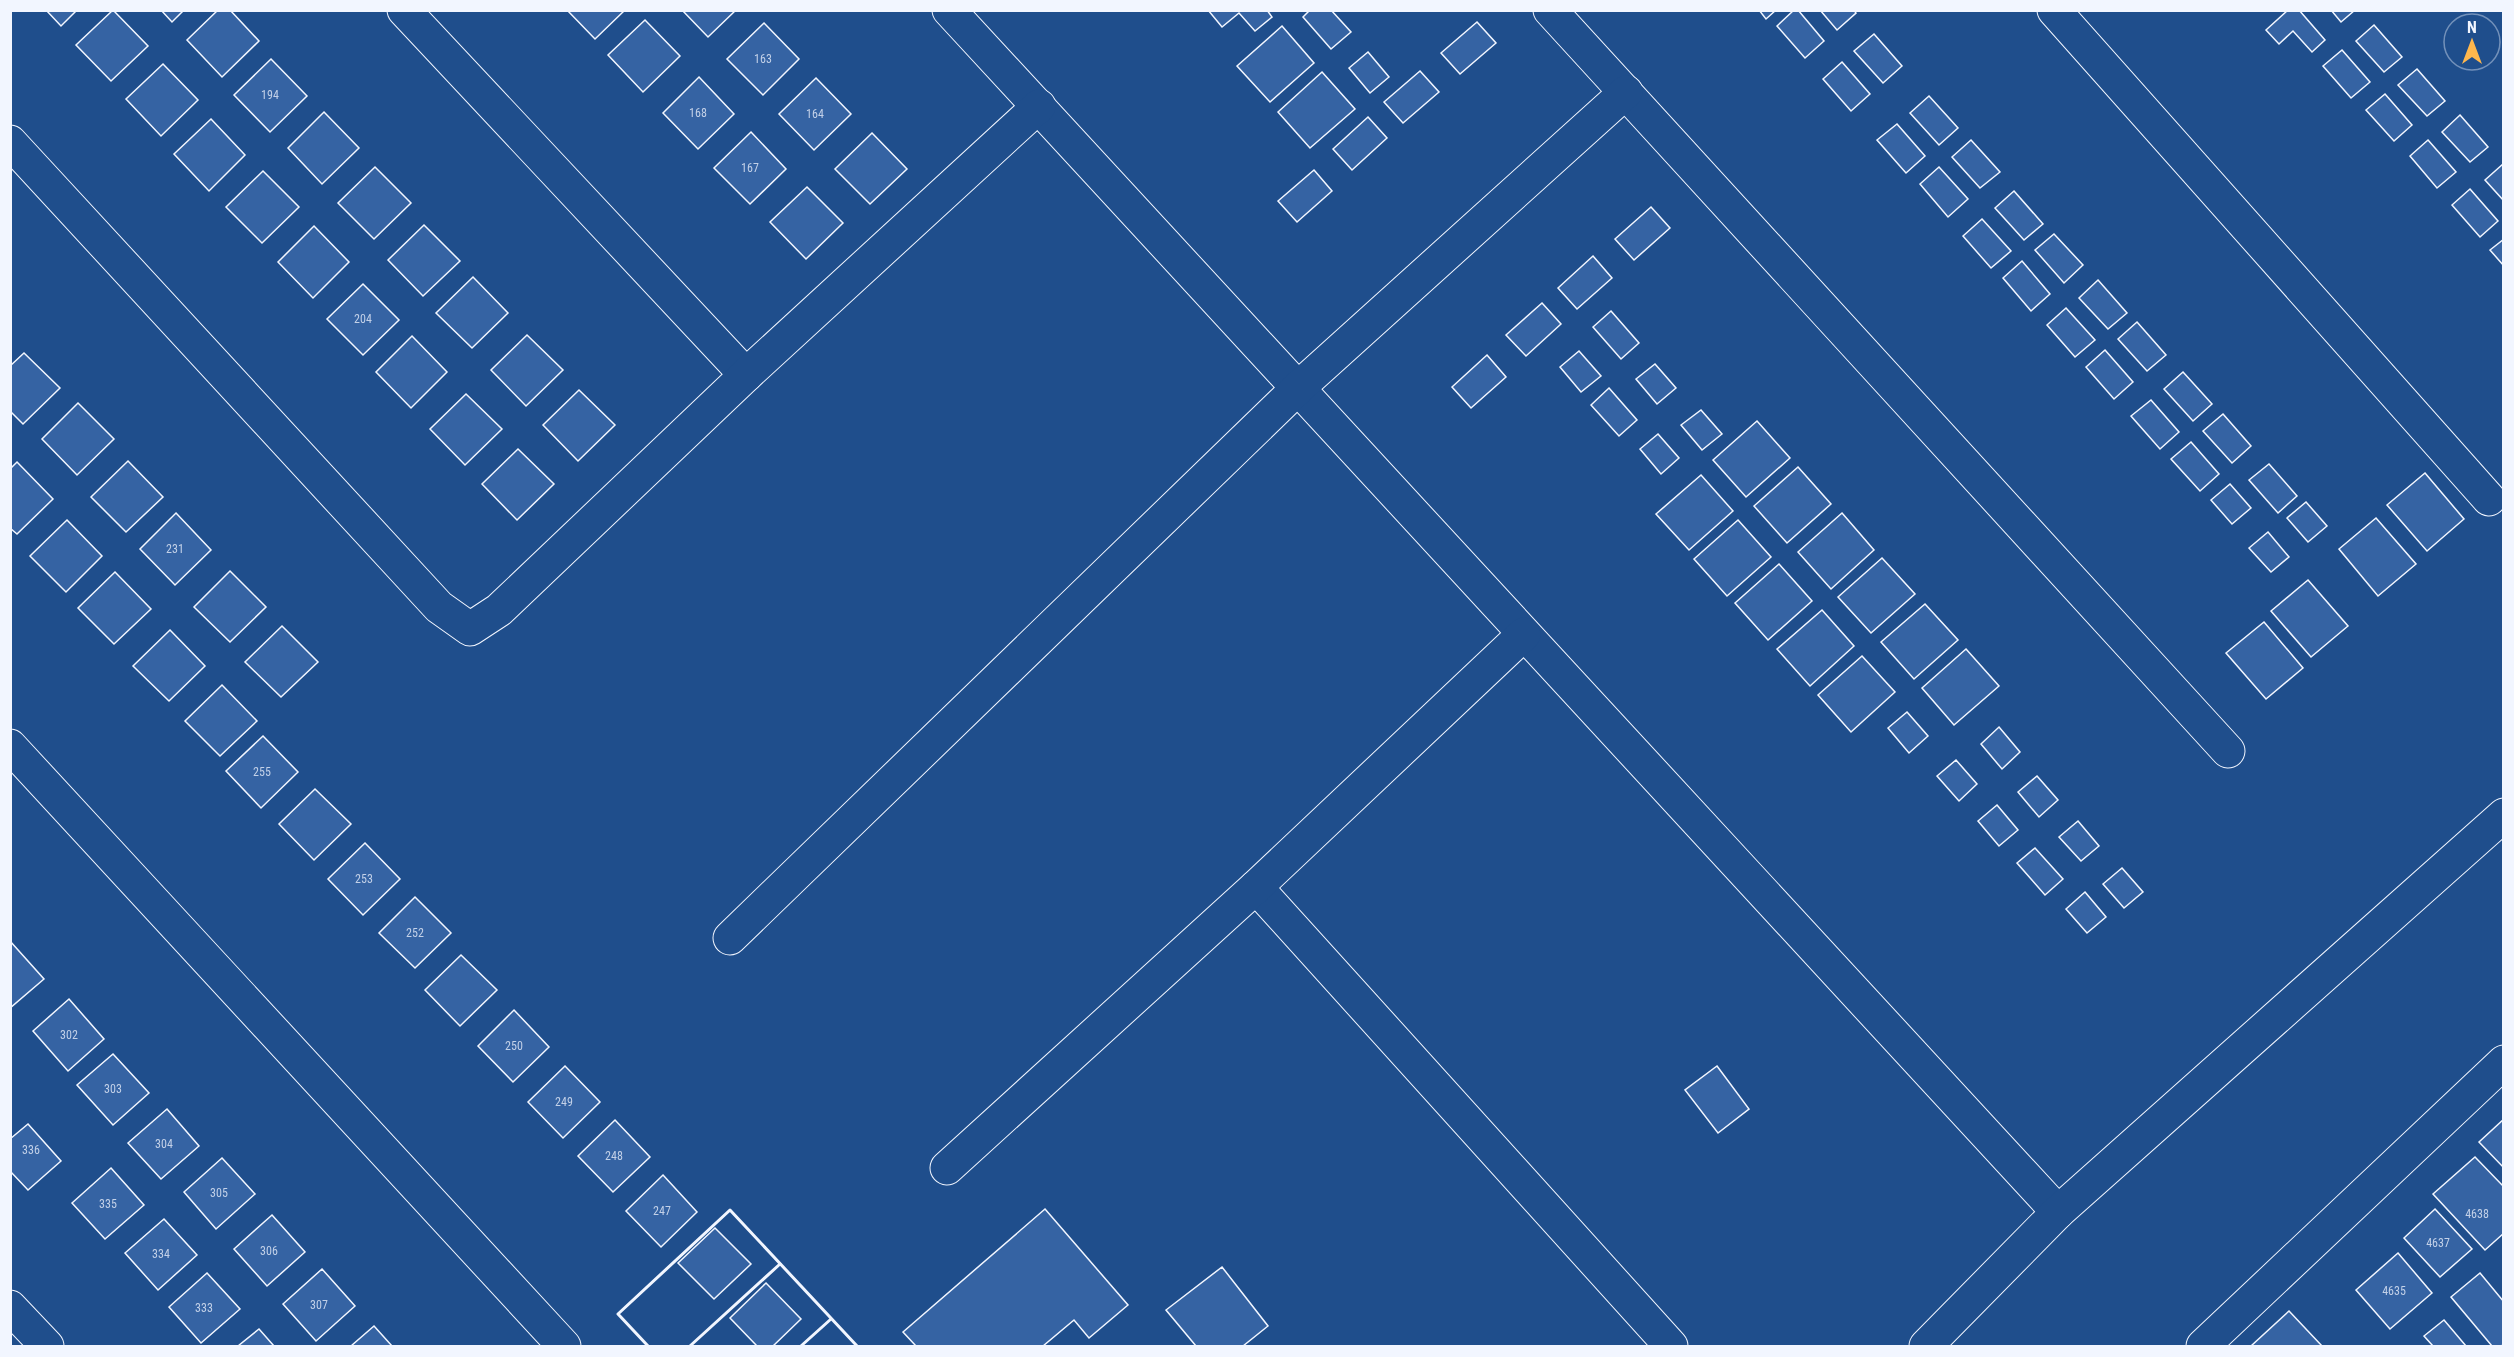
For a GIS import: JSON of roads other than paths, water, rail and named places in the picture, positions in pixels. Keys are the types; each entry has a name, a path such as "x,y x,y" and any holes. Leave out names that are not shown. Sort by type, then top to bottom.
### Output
{"street":[{"path":"404,10 746,375"},
{"path":"949,10 2058,1212"},
{"path":"1550,10 2228,751"},
{"path":"2054,10 2488,499"},
{"path":"730,938 1298,388 1626,92"},
{"path":"10,142 439,607 470,629 499,610 746,375 1039,106"},
{"path":"947,1168 1256,887 1524,634"},
{"path":"10,746 564,1347"},
{"path":"1926,1347 2058,1212 2504,815"},
{"path":"1256,887 1671,1347"},
{"path":"2203,1347 2504,1062"},
{"path":"10,1307 47,1347"}]}
